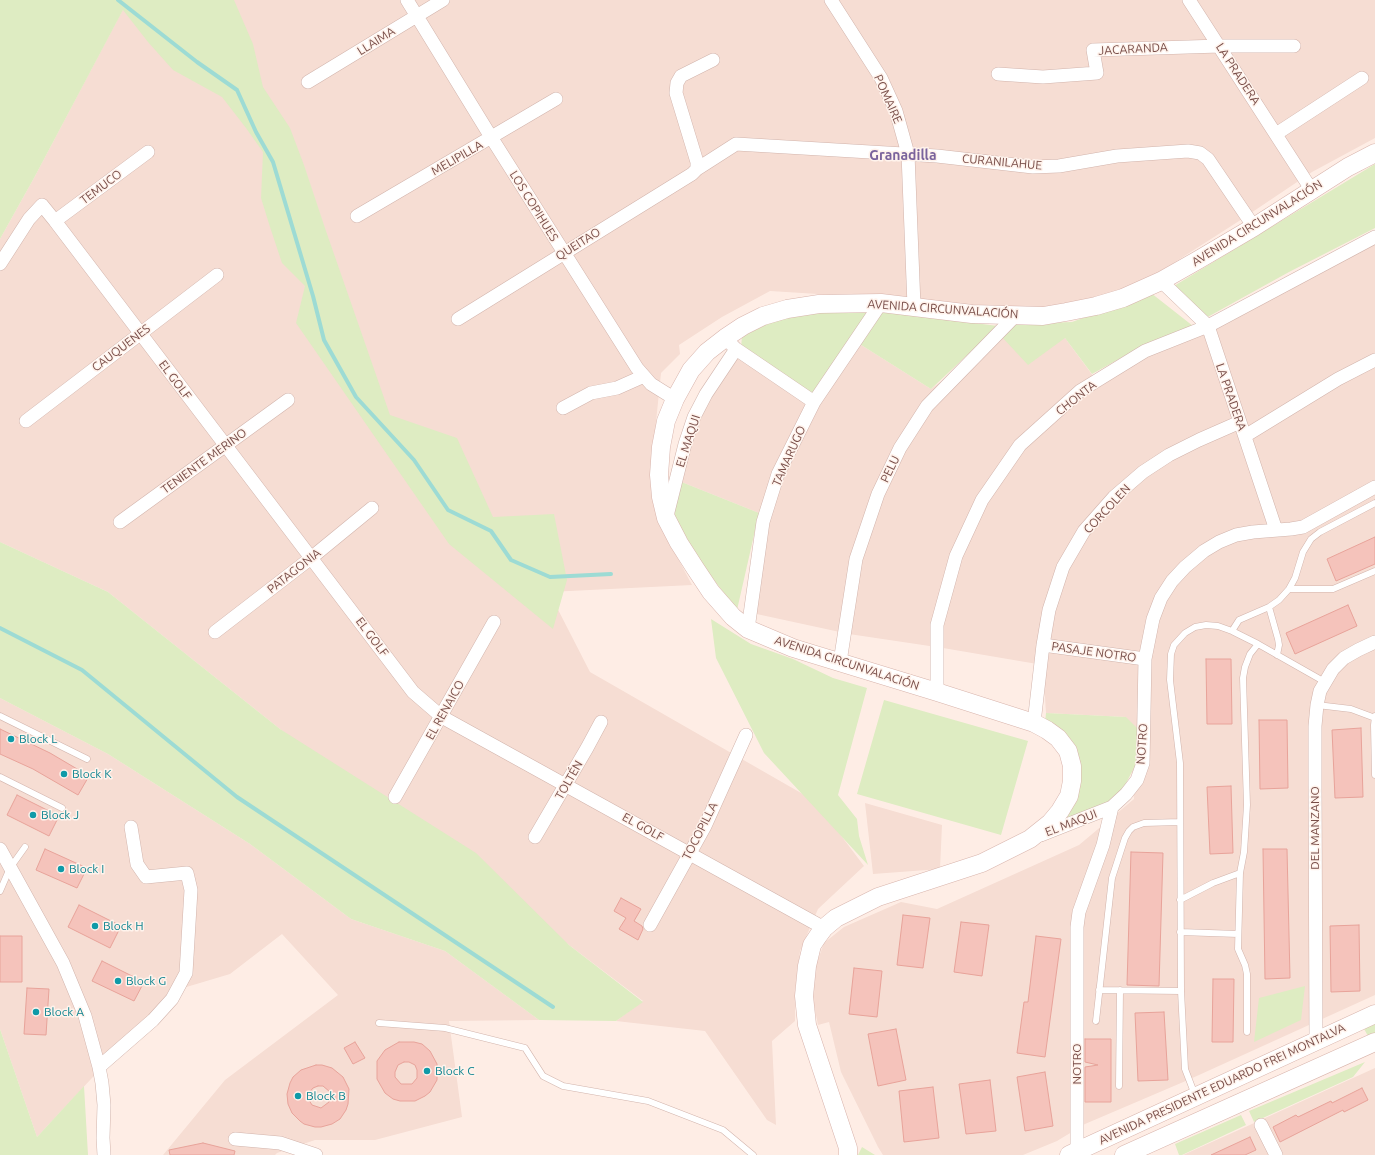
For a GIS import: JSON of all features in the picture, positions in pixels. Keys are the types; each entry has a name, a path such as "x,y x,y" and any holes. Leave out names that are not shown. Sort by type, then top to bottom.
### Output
{"street":[{"name":"LOS COPIHUES","path":"407,0 563,253 637,368 651,384 675,399"},
{"name":"LLAIMA","path":"308,82 443,0"},
{"name":"POMAIRE","path":"831,0 881,78 896,110 908,154 914,306"},
{"name":"LA PRADERA","path":"1189,0 1311,189"},
{"name":"JACARANDA","path":"998,74 1043,77 1097,73 1093,50 1220,46 1294,46"},
{"path":"697,169 697,162 676,93 677,83 682,76 713,60"},
{"path":"1276,134 1362,78"},
{"name":"MELIPILLA","path":"358,216 556,99"},
{"name":"CURANILAHUE","path":"736,144 937,156 1033,167 1059,166 1117,156 1188,151 1200,153 1208,159 1254,227"},
{"name":"QUEITAO","path":"458,319 692,174 697,169 736,144"},
{"name":"TEMUCO","path":"56,221 148,152"},
{"name":"AVENIDA CIRCUNVALACIÓN","path":"848,1155 848,1148 807,1025 804,996 809,956 812,945 824,928 836,918 878,897 982,863 1030,839 1050,823 1060,811 1069,796 1072,781 1072,766 1068,751 1058,738 1034,723 793,648 748,629 733,618 711,592 666,518 661,497 659,475 660,454 666,421 675,399 691,370 707,352 730,343 744,326 763,316 787,309 819,304 881,303 972,314 1043,316 1096,306 1123,298 1198,260 1254,227 1311,189 1375,153"},
{"name":"EL GOLF","path":"0,264 29,219 42,206 56,221 140,334 413,692 442,717 824,928"},
{"name":"CHONTA","path":"937,692 937,625 956,556 982,500 1020,445 1080,392 1145,351 1208,326 1375,237"},
{"name":"CAUQUENES","path":"26,421 217,275"},
{"name":"LA PRADERA","path":"1161,280 1208,326 1276,530"},
{"name":"TAMARUGO","path":"748,629 763,522 778,474 814,402 881,303"},
{"name":"PELU","path":"840,662 856,559 878,494 900,448 927,406 1016,315"},
{"path":"730,343 814,402"},
{"name":"EL MAQUI","path":"666,518 685,444 694,417 730,343"},
{"path":"1245,436 1338,379 1375,360"},
{"path":"563,408 591,393 617,388 644,376"},
{"name":"TENIENTE MERINO","path":"120,522 288,400"},
{"name":"CORCOLEN","path":"1034,723 1043,645 1049,610 1063,567 1084,531 1114,497 1143,472 1169,455 1240,422"},
{"name":"NOTRO","path":"1073,1153 1077,927 1079,912 1103,845 1112,807 1126,794 1137,780 1143,763 1145,659 1153,619 1162,598 1172,581 1185,567 1204,551 1220,542 1236,535 1303,527 1375,487"},
{"name":"PATAGONIA","path":"215,632 311,558 372,508"},
{"name":"EL RENAICO","path":"395,797 442,717 494,622"},
{"name":"DEL MANZANO","path":"1316,1041 1315,726 1317,705 1320,691 1333,669 1344,658 1375,642"},
{"name":"PASAJE NOTRO","path":"1043,645 1145,659"},
{"name":"TOLTÉN","path":"535,837 601,722"},
{"name":"TOCOPILLA","path":"650,925 705,826 746,735"},
{"name":"EL MAQUI","path":"1030,839 1112,807"},
{"path":"99,1067 153,1020 172,999 186,973 191,890 187,873 146,877 137,864 131,827"},
{"path":"0,849 63,963 85,1016 99,1067 104,1105 104,1155"},
{"name":"AVENIDA PRESIDENTE EDUARDO FREI MONTALVA","path":"1073,1153 1375,1014"},
{"name":"AVENIDA PRESIDENTE EDUARDO FREI MONTALVA","path":"1124,1155 1375,1042"},
{"path":"1261,1125 1276,1155"},
{"path":"235,1139 280,1143 316,1155"}],"lane":[{"path":"1232,631 1239,620 1269,607 1279,600 1289,589 1295,578 1303,552 1312,539 1320,532 1375,503"},
{"path":"1289,589 1333,588 1375,571"},
{"path":"1269,607 1278,639 1279,645 1277,655"},
{"path":"1196,1096 1185,1069 1180,932 1180,763 1170,680 1171,654 1174,645 1185,633 1195,627 1206,625 1218,626 1258,644 1325,682"},
{"path":"1247,1032 1247,974 1238,949 1240,873 1244,852 1247,805 1243,678 1250,654 1258,644"},
{"path":"1317,705 1351,709 1375,717 1375,775"},
{"path":"0,716 87,759"},
{"path":"0,777 62,808"},
{"path":"1096,1021 1112,878 1125,838 1133,827 1144,823 1180,822"},
{"path":"0,890 10,868 25,847"},
{"path":"1180,900 1240,873"},
{"path":"1180,932 1238,934"},
{"path":"1099,990 1181,991"},
{"path":"1119,1086 1120,990"},
{"path":"379,1023 445,1028 525,1048 543,1076 563,1086 648,1100 723,1130 753,1155"}],"shaded area":[{"path":"128,0 1375,0 1375,138 1312,172 1172,264 1125,292 1061,307 1008,312 882,298 770,291 722,317 679,345 680,354 661,373 652,481 666,536 692,585 549,592 590,672 815,801 864,866 818,909 800,951 795,991 795,1021 772,1041 776,1125 767,1120 705,1031 616,1021 643,1001 280,729 108,592 0,542 0,239"},
{"path":"1375,242 1375,995 1188,1080 1085,1124 1057,1141 1023,1155 883,1155 841,1072 829,1022 818,1025 813,1000 815,968 824,943 844,927 901,902 937,909 1079,845 1134,799 1126,717 1046,713 1043,665 849,634 752,613 759,513 679,481 698,418 735,354 858,343 931,389 1001,336 1065,338 1099,384 1156,350"},
{"path":"0,698 108,754 250,844 351,919 445,951 539,1020 449,1021 462,1117 375,1140 315,1140 275,1155 163,1155 225,1080 338,995 282,934 230,974 173,991 37,1137 0,1029"},
{"path":"865,803 942,825 940,869 873,874"},
{"path":"1375,1068 1375,1155 1183,1155 1252,1124"}],"green space":[{"path":"0,0 234,0 253,44 263,87 290,128 304,165 390,415 457,438 493,517 554,514 567,580 553,629 449,544 296,323 305,286 282,263 270,227 261,198 263,152 222,97 173,70 148,42 123,10 0,239"},
{"path":"1375,164 1375,228 1289,272 1204,319 1169,289"},
{"path":"1151,293 1193,326 1146,344 1092,374 1065,338 1028,365 1001,336 1008,327 1016,324 1072,322"},
{"path":"829,309 872,309 814,395 741,347 742,337 774,319"},
{"path":"880,311 998,326 931,389 858,343"},
{"path":"679,481 759,513 737,610 694,554 670,511"},
{"path":"0,542 108,592 280,729 476,853 569,945 643,1002 616,1021 539,1020 445,951 351,919 250,844 108,754 0,698"},
{"path":"711,619 751,644 793,659 833,678 867,688 838,795 857,819 859,836 868,865 764,753 716,658"},
{"path":"884,700 1028,741 1001,835 857,794"},
{"path":"1046,713 1126,717 1137,728 1138,747 1136,764 1123,789 1108,803 1064,819 1080,774 1045,723"},
{"path":"1305,986 1301,1020 1254,1042 1259,998"},
{"path":"1375,1022 1375,1033 1368,1036 1363,1027"},
{"path":"0,1029 37,1137 84,1086 88,1155 0,1155"},
{"path":"1365,1062 1353,1077 1254,1122 1249,1111"},
{"path":"1241,1115 1246,1125 1182,1155 1179,1155 1175,1144"},
{"path":"862,1147 875,1155 858,1155"}],"building":[{"path":"1375,537 1375,564 1336,581 1327,559"},
{"path":"1348,605 1357,626 1295,654 1286,633"},
{"path":"1206,659 1231,659 1232,724 1207,724"},
{"path":"1259,720 1287,720 1288,788 1260,789"},
{"path":"1361,728 1363,797 1335,798 1332,730"},
{"path":"0,729 50,753 89,776 78,795 33,769 0,754"},
{"path":"1231,786 1233,853 1210,854 1207,787"},
{"name":"Block J","path":"17,795 59,816 49,836 7,815"},
{"name":"Block I","path":"45,849 87,868 77,888 36,870"},
{"path":"1263,849 1287,849 1290,978 1265,979"},
{"path":"1131,852 1163,853 1159,986 1127,985"},
{"path":"621,898 641,909 634,921 642,926 643,929 638,940 619,929 626,918 614,911"},
{"name":"Block H","path":"79,905 121,926 110,948 68,927"},
{"path":"903,915 930,918 923,968 897,965"},
{"path":"961,922 989,925 982,976 954,972"},
{"path":"1359,925 1360,991 1331,992 1330,926"},
{"path":"0,936 22,936 22,982 0,982"},
{"path":"1036,936 1061,939 1045,1057 1017,1053 1024,1002 1028,1002"},
{"name":"Block G","path":"102,961 144,982 134,1001 92,981"},
{"path":"854,968 882,971 877,1017 849,1014"},
{"path":"1213,979 1234,979 1233,1042 1212,1042"},
{"name":"Block A","path":"27,988 49,989 46,1035 24,1034"},
{"path":"1164,1012 1168,1080 1138,1081 1135,1013"},
{"path":"896,1029 906,1080 878,1086 868,1034"},
{"path":"1085,1039 1111,1039 1111,1102 1085,1102 1085,1067 1098,1065 1085,1062"},
{"path":"355,1042 365,1058 353,1064 344,1048"},
{"name":"Block C","path":"399,1042 414,1042 422,1044 430,1051 437,1064 437,1080 430,1092 415,1101 400,1101 393,1099 385,1093 377,1079 377,1061 385,1050","holes":["404,1062 409,1062 415,1065 417,1070 417,1078 412,1084 401,1084 395,1077 395,1072 398,1065"]},
{"name":"Block B","path":"316,1065 322,1065 332,1068 343,1077 349,1089 348,1104 340,1119 332,1124 315,1127 304,1124 292,1113 288,1104 287,1094 293,1077 301,1070","holes":["323,1086 330,1092 329,1102 321,1108 312,1105 308,1094 313,1088"]},
{"path":"1045,1072 1053,1126 1025,1131 1017,1077"},
{"path":"990,1080 996,1131 966,1134 959,1084"},
{"path":"933,1087 939,1138 904,1142 899,1091"},
{"path":"1362,1088 1368,1100 1344,1112 1343,1110 1280,1142 1273,1127 1296,1115 1298,1117 1331,1101 1332,1103"},
{"path":"1250,1137 1256,1150 1245,1155 1211,1155"},
{"path":"203,1143 235,1151 234,1155 170,1155 169,1150"}],"waterway":[{"path":"118,0 197,62 237,90 256,132 273,162 313,296 324,340 356,397 414,460 448,510 491,531 511,560 550,577 611,574"},
{"path":"0,628 82,670 237,797 553,1007"}],"place":[{"name":"Block L","path":"11,739"},
{"name":"Block K","path":"64,774"},
{"name":"Block J","path":"33,815"},
{"name":"Block I","path":"61,869"},
{"name":"Block H","path":"95,926"},
{"name":"Block G","path":"118,981"},
{"name":"Block A","path":"36,1012"},
{"name":"Block C","path":"427,1071"},
{"name":"Block B","path":"298,1096"}],"district":[{"name":"Granadilla","path":"903,155"}]}
